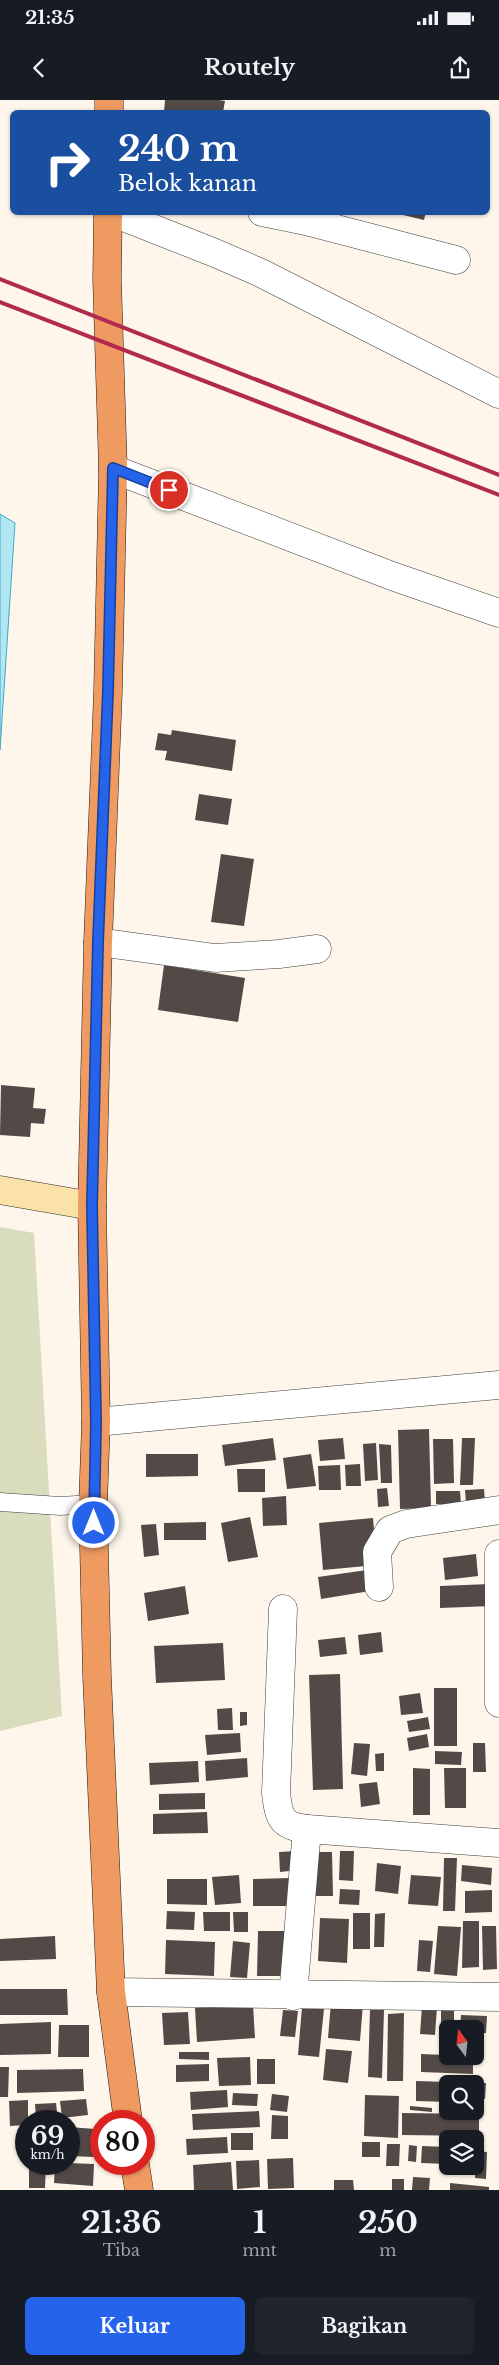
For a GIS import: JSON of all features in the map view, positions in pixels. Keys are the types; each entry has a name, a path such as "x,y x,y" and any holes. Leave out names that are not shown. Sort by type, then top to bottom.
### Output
{"highway":[{"path":"110,215 106,279 113,468 108,691 98,942 92,1206 96,1422 94,1504 96,1676 111,1992 127,2110"},
{"path":"137,2175 139,2190"}],"main road":[{"path":"0,1190 92,1206"}],"street":[{"path":"118,215 215,252 260,273 499,394"},
{"path":"277,215 456,260"},
{"path":"113,468 383,572 499,614"},
{"path":"98,942 215,958 271,955 317,949"},
{"path":"96,1422 499,1385"},
{"path":"379,1586 377,1552 390,1530 406,1524 499,1510"},
{"path":"499,1554 499,1703"},
{"path":"283,1609 276,1793 278,1811 283,1821 293,1827 308,1829 499,1843"},
{"path":"293,1996 308,1829"},
{"path":"111,1992 293,1996 499,1997"}],"lane":[{"path":"0,1502 60,1506 94,1504"}],"green space":[{"path":"0,1227 34,1233 62,1716 0,1731"}],"water":[{"path":"0,514 15,523 0,750"}],"building":[{"path":"165,100 225,101 223,110 164,110"},
{"path":"403,215 425,215 424,220"},
{"path":"172,730 236,740 232,771 165,760 167,751 155,750 158,733 171,735"},
{"path":"199,794 232,799 228,825 195,820"},
{"path":"221,854 254,859 244,926 211,922"},
{"path":"164,965 245,978 238,1022 158,1010"},
{"path":"1,1085 35,1088 33,1108 46,1109 44,1124 31,1123 30,1137 0,1135"},
{"path":"429,1429 431,1508 400,1509 398,1430"},
{"path":"273,1438 276,1460 225,1466 222,1445"},
{"path":"343,1438 345,1459 320,1461 318,1440"},
{"path":"462,1438 475,1438 473,1485 460,1485"},
{"path":"433,1439 453,1439 454,1483 434,1484"},
{"path":"376,1443 378,1480 365,1481 363,1444"},
{"path":"379,1444 391,1445 392,1483 381,1483"},
{"path":"146,1454 198,1454 198,1476 146,1477"},
{"path":"311,1454 316,1486 287,1489 283,1458"},
{"path":"360,1464 361,1486 346,1486 345,1465"},
{"path":"340,1465 341,1490 319,1490 318,1466"},
{"path":"237,1469 265,1469 265,1492 238,1492"},
{"path":"387,1488 389,1506 378,1507 377,1489"},
{"path":"484,1489 485,1502 466,1503 465,1490"},
{"path":"436,1491 460,1491 461,1504 436,1504"},
{"path":"286,1496 287,1525 263,1526 262,1498"},
{"path":"250,1517 258,1557 228,1562 221,1523"},
{"path":"373,1518 377,1565 323,1570 319,1523"},
{"path":"206,1522 206,1540 164,1540 164,1523"},
{"path":"156,1524 159,1555 144,1557 141,1525"},
{"path":"476,1554 478,1576 445,1580 443,1558"},
{"path":"367,1570 370,1591 321,1599 318,1577"},
{"path":"490,1584 491,1606 440,1608 440,1586"},
{"path":"185,1586 189,1614 148,1621 144,1593"},
{"path":"381,1632 383,1652 360,1655 358,1635"},
{"path":"345,1637 347,1654 320,1657 318,1640"},
{"path":"223,1643 225,1680 156,1683 154,1646"},
{"path":"340,1674 343,1789 313,1790 309,1675"},
{"path":"434,1688 457,1688 457,1746 434,1746"},
{"path":"420,1693 423,1713 401,1715 399,1696"},
{"path":"232,1708 233,1730 218,1730 217,1709"},
{"path":"240,1712 247,1712 247,1725 240,1726"},
{"path":"428,1717 430,1729 409,1732 407,1721"},
{"path":"240,1733 241,1752 207,1755 205,1735"},
{"path":"427,1734 429,1747 409,1751 407,1738"},
{"path":"354,1743 370,1744 367,1776 351,1774"},
{"path":"473,1743 485,1743 486,1772 473,1772"},
{"path":"435,1751 462,1752 461,1765 435,1764"},
{"path":"384,1753 384,1771 376,1771 375,1754"},
{"path":"247,1758 248,1777 206,1781 205,1761"},
{"path":"198,1761 199,1782 150,1785 149,1763"},
{"path":"413,1768 430,1769 430,1815 413,1815"},
{"path":"444,1768 466,1768 466,1808 445,1808"},
{"path":"377,1782 380,1804 361,1807 359,1784"},
{"path":"205,1793 205,1809 159,1810 159,1794"},
{"path":"207,1812 208,1833 153,1834 153,1814"},
{"path":"297,1851 299,1870 280,1872 279,1852"},
{"path":"340,1851 354,1851 353,1881 339,1880"},
{"path":"311,1852 332,1852 333,1896 311,1896"},
{"path":"444,1858 457,1858 455,1911 443,1911"},
{"path":"377,1863 401,1866 398,1894 375,1891"},
{"path":"462,1865 492,1868 491,1885 461,1881"},
{"path":"239,1875 241,1903 215,1905 212,1877"},
{"path":"411,1875 441,1877 438,1906 408,1904"},
{"path":"290,1878 290,1906 253,1906 253,1879"},
{"path":"167,1879 207,1879 207,1905 167,1904"},
{"path":"340,1889 360,1890 359,1905 339,1904"},
{"path":"492,1890 492,1912 465,1913 465,1891"},
{"path":"167,1911 195,1912 194,1930 166,1929"},
{"path":"203,1912 230,1912 230,1931 204,1931"},
{"path":"233,1912 248,1912 248,1932 234,1932"},
{"path":"353,1913 370,1913 370,1949 353,1949"},
{"path":"385,1913 384,1947 374,1947 375,1914"},
{"path":"320,1918 349,1919 347,1963 318,1961"},
{"path":"463,1921 479,1921 479,1967 462,1968"},
{"path":"438,1926 461,1927 457,1976 434,1974"},
{"path":"482,1926 496,1926 497,1969 483,1970"},
{"path":"258,1931 288,1931 286,1976 257,1976"},
{"path":"55,1936 56,1959 0,1961 0,1939"},
{"path":"166,1940 215,1942 214,1976 165,1974"},
{"path":"419,1940 433,1941 430,1972 417,1971"},
{"path":"233,1941 250,1943 247,1978 230,1977"},
{"path":"0,1989 67,1989 68,2015 0,2015"},
{"path":"331,2002 363,2004 360,2041 328,2038"},
{"path":"253,2005 255,2038 197,2042 195,2008"},
{"path":"422,2006 437,2007 435,2035 420,2034"},
{"path":"441,2006 454,2006 454,2020 441,2020"},
{"path":"302,2007 324,2009 319,2057 298,2055"},
{"path":"283,2010 298,2011 295,2037 280,2036"},
{"path":"370,2010 384,2010 382,2078 368,2077"},
{"path":"188,2012 190,2044 164,2045 162,2013"},
{"path":"404,2013 403,2081 387,2081 388,2014"},
{"path":"461,2015 487,2016 486,2033 484,2033 484,2020 461,2020"},
{"path":"51,2022 51,2054 0,2055 0,2024"},
{"path":"59,2025 89,2025 89,2057 58,2057"},
{"path":"326,2049 352,2051 348,2083 323,2080"},
{"path":"179,2052 209,2052 209,2060 179,2059"},
{"path":"421,2054 439,2055 439,2065 473,2065 473,2074 421,2072"},
{"path":"250,2057 251,2085 219,2086 217,2058"},
{"path":"257,2059 275,2059 275,2084 257,2084"},
{"path":"209,2064 209,2081 176,2082 176,2065"},
{"path":"0,2067 9,2067 8,2097 0,2097"},
{"path":"83,2069 84,2091 17,2093 17,2070"},
{"path":"416,2081 439,2082 439,2102 416,2101"},
{"path":"484,2083 486,2083 485,2099"},
{"path":"227,2090 228,2107 191,2110 190,2092"},
{"path":"233,2093 258,2094 257,2106 232,2105"},
{"path":"272,2094 289,2096 287,2112 270,2110"},
{"path":"365,2095 399,2096 398,2138 364,2136"},
{"path":"86,2099 88,2115 80,2116 80,2110 61,2110 60,2101"},
{"path":"28,2100 28,2110 15,2110 15,2126 10,2126 9,2101"},
{"path":"56,2103 57,2110 35,2110 35,2104"},
{"path":"410,2106 432,2108 432,2112 410,2110"},
{"path":"259,2111 260,2127 193,2130 192,2114"},
{"path":"402,2113 439,2113 439,2120 479,2120 479,2130 439,2130 439,2135 402,2135"},
{"path":"272,2115 288,2116 288,2139 271,2139"},
{"path":"80,2128 90,2129 90,2157 80,2156"},
{"path":"231,2133 253,2133 253,2150 231,2150"},
{"path":"227,2137 228,2153 187,2155 186,2139"},
{"path":"362,2142 380,2142 380,2157 362,2157"},
{"path":"387,2144 400,2144 399,2166 386,2166"},
{"path":"409,2145 417,2146 416,2162 408,2161"},
{"path":"422,2146 439,2147 439,2164 421,2163"},
{"path":"484,2152 487,2152 486,2179 475,2178 475,2175 484,2175"},
{"path":"293,2158 294,2188 268,2189 267,2159"},
{"path":"259,2160 260,2187 237,2189 236,2161"},
{"path":"231,2162 233,2190 194,2190 193,2165"},
{"path":"80,2163 90,2164 90,2175 94,2175 93,2186 54,2183 54,2175 80,2175"},
{"path":"29,2175 46,2175 45,2188 29,2188"},
{"path":"413,2177 430,2178 429,2190 412,2190"},
{"path":"392,2179 404,2179 404,2190 392,2190"},
{"path":"334,2180 353,2180 354,2190 334,2190"},
{"path":"450,2183 489,2187 489,2190 450,2190"}],"railway":[{"path":"0,279 499,475"},
{"path":"0,302 499,495"}],"route":[{"path":"94,1523 96,1422 92,1206 98,942 108,691 113,468 169,490"}]}
